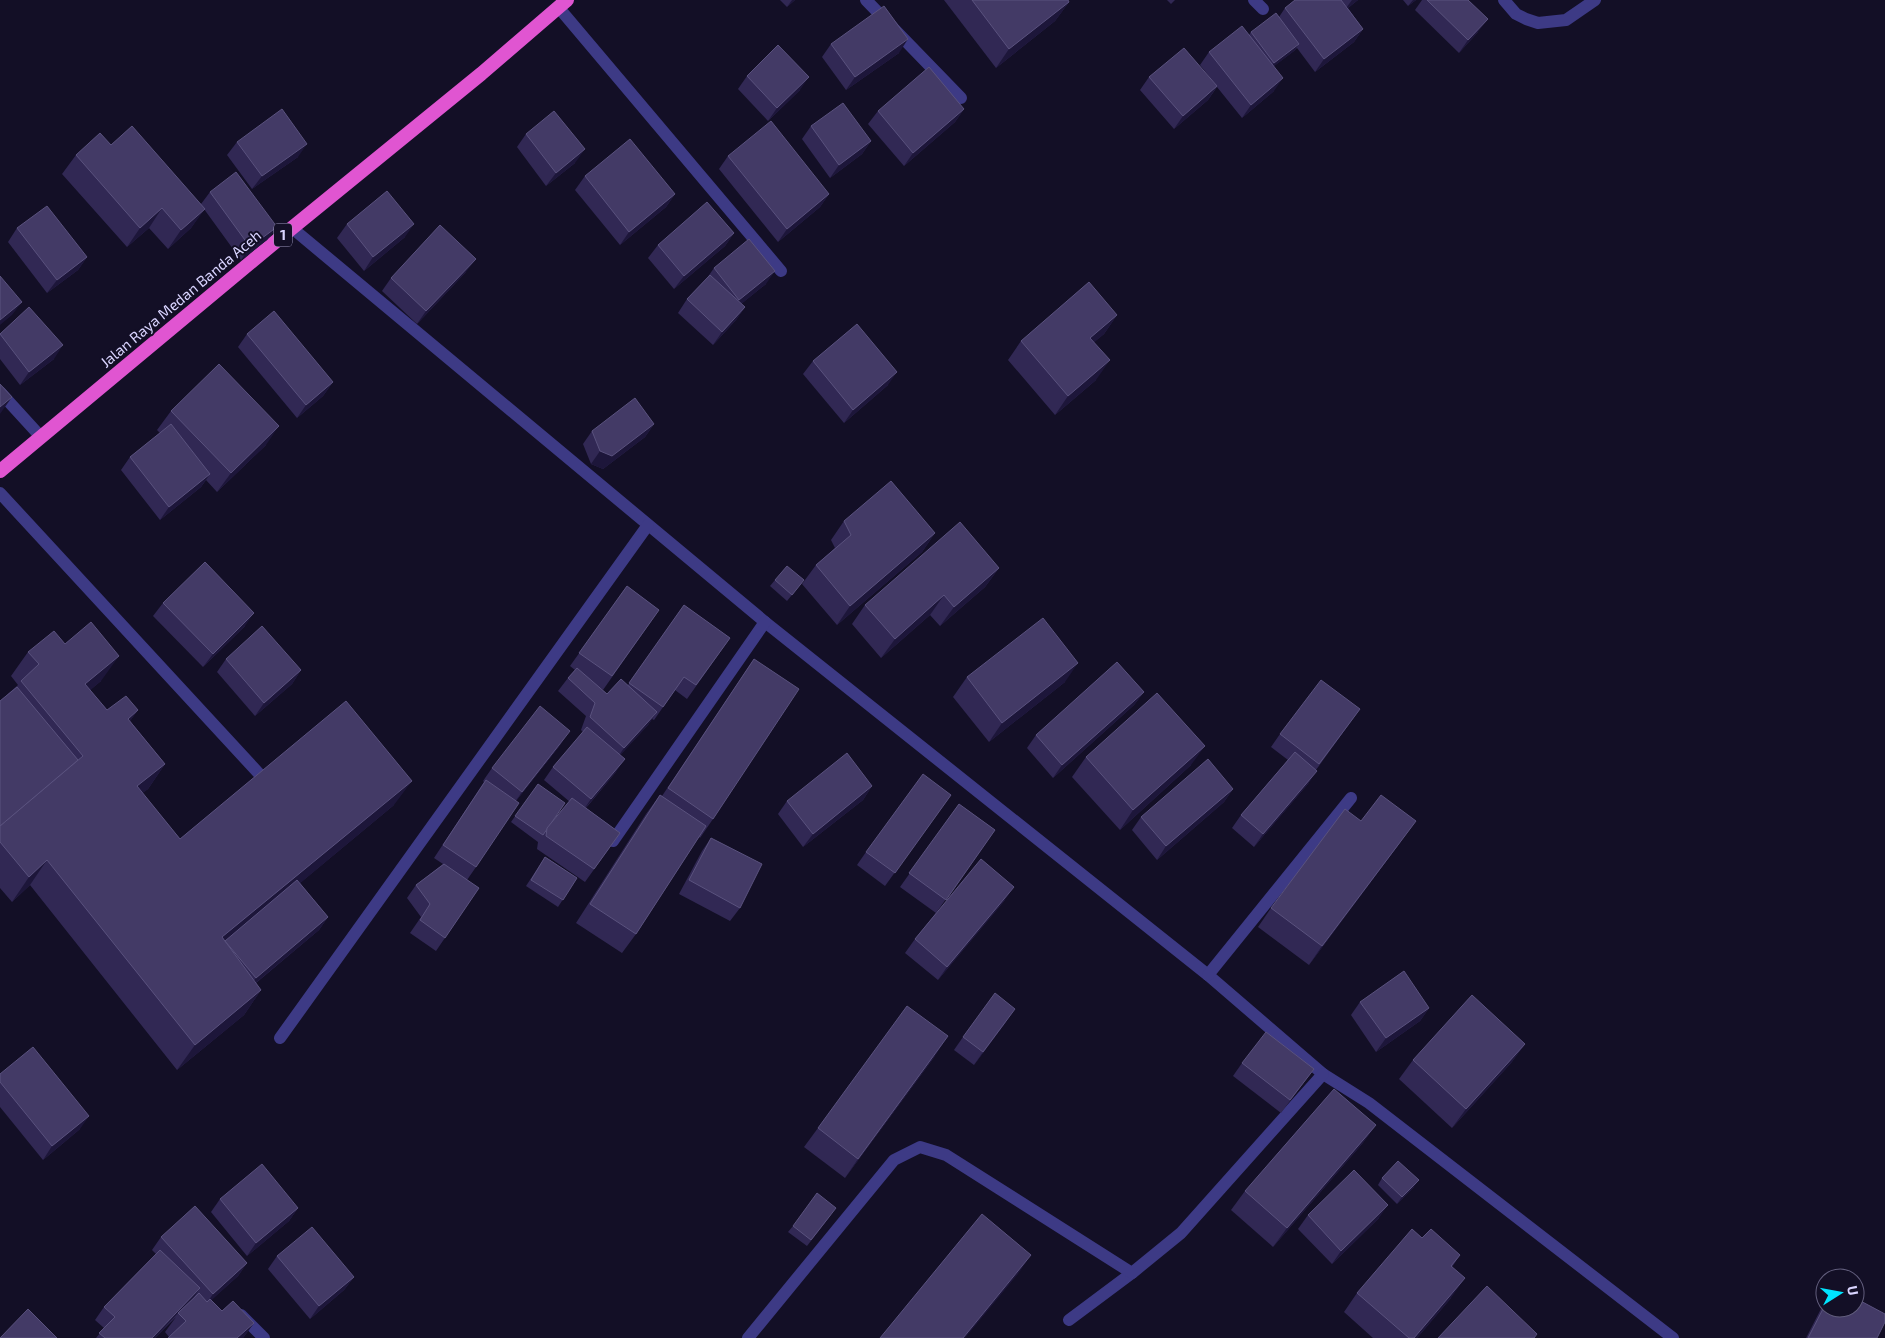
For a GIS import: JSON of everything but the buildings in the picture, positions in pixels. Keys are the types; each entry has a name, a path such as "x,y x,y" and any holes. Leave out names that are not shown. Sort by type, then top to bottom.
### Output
{"highway":[{"name":"Jalan Raya Medan Banda Aceh","path":"0,471 292,228 481,74 563,4"}],"street":[{"path":"1254,0 1263,10"},
{"path":"1504,0 1516,14 1538,22 1566,20 1595,0"},
{"path":"869,1 961,98"},
{"path":"563,4 781,271"},
{"path":"292,228 765,622 1208,975 1323,1074 1369,1103 1673,1338"},
{"path":"0,392 41,437"},
{"path":"0,493 263,778"},
{"path":"280,1038 648,525"},
{"path":"613,841 765,622"},
{"path":"1208,975 1351,798"},
{"path":"1069,1320 1132,1273 1181,1233 1323,1074"},
{"path":"748,1338 894,1160 920,1147 946,1155 1132,1273"},
{"path":"233,1307 264,1338"}]}
